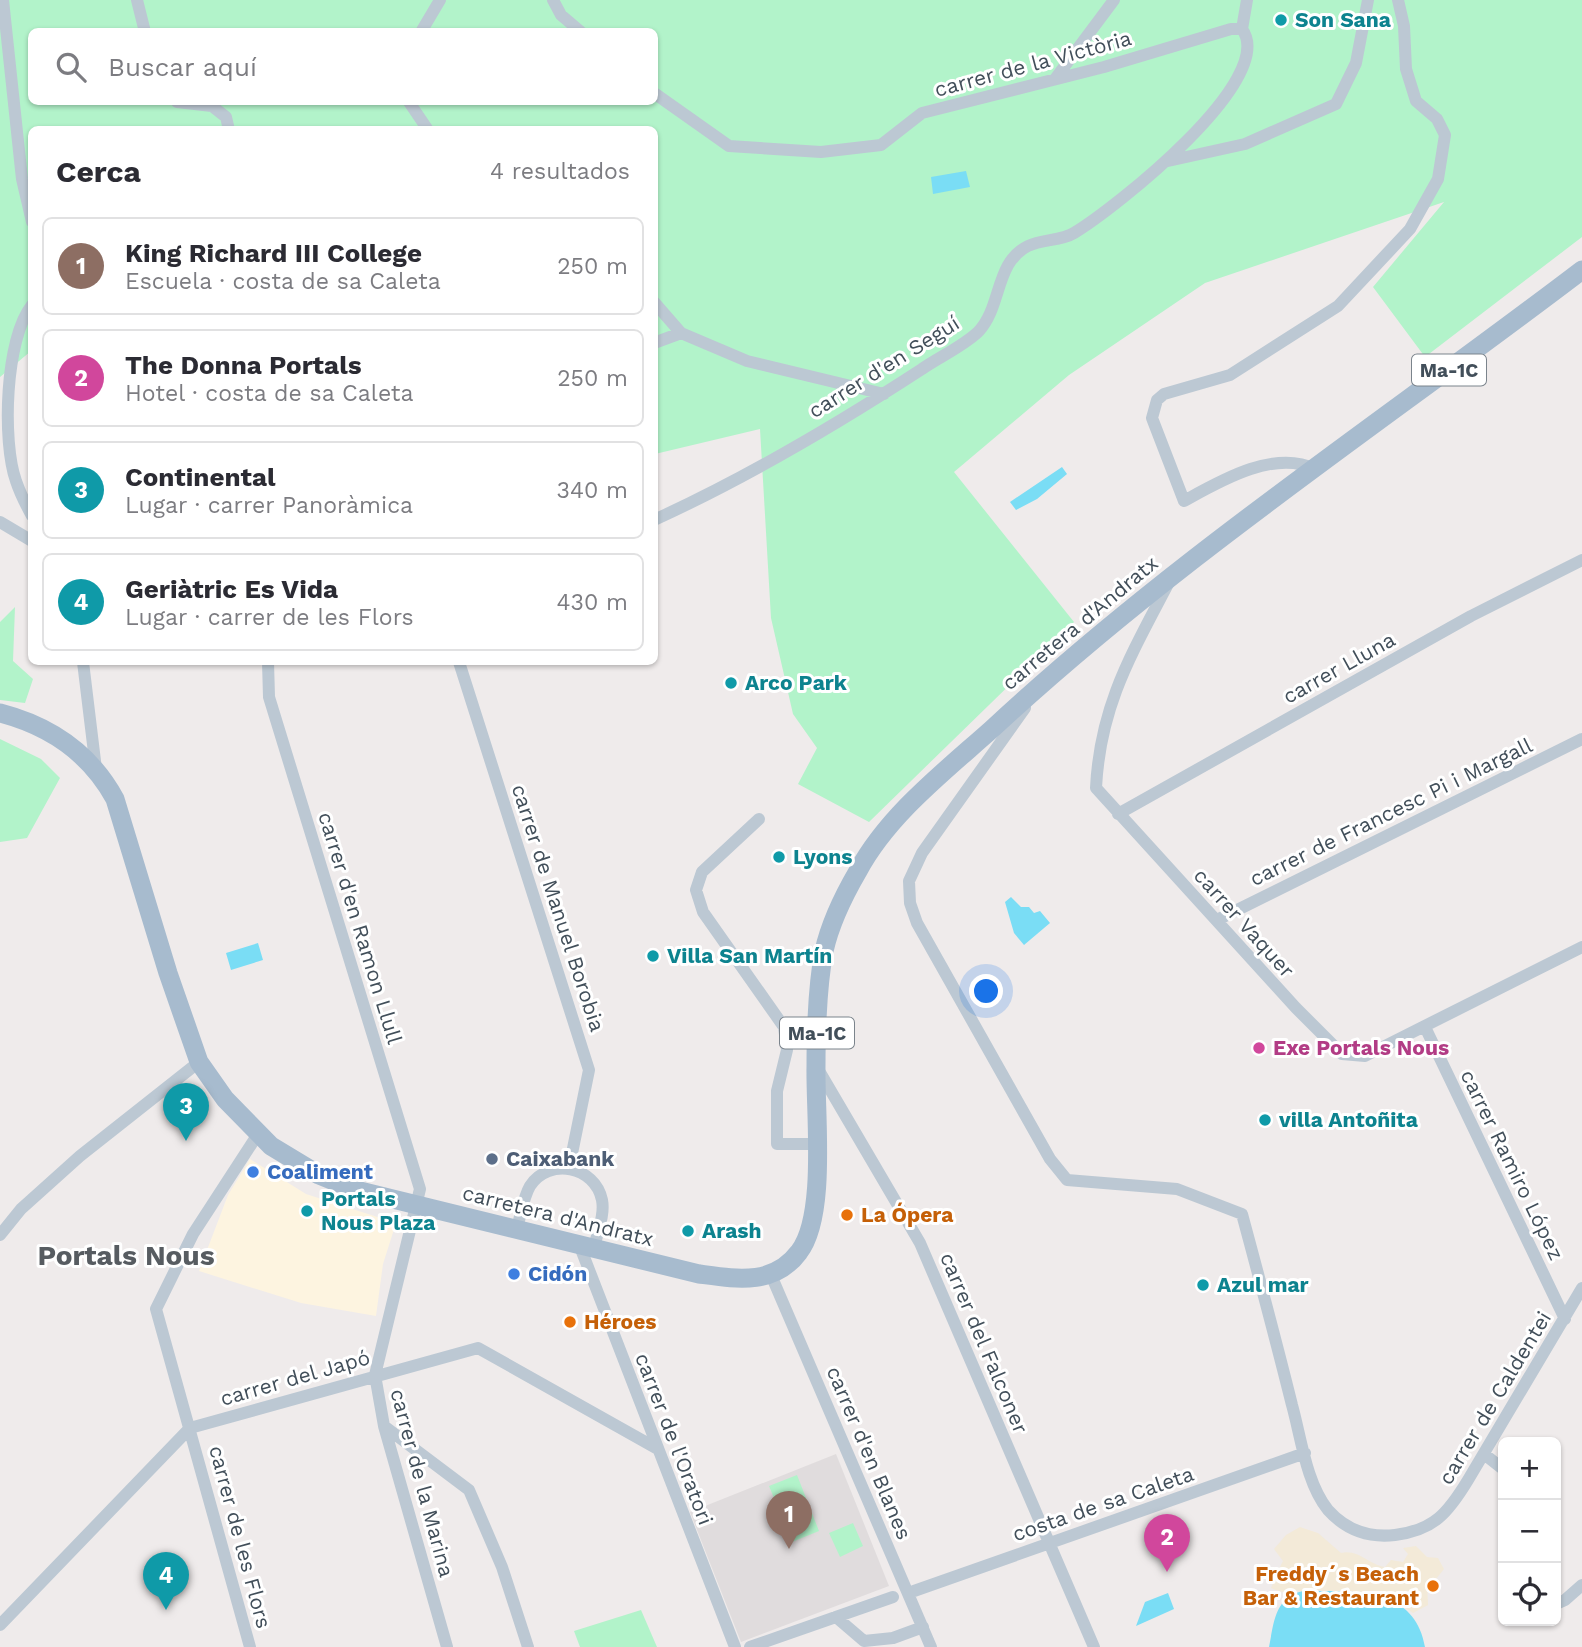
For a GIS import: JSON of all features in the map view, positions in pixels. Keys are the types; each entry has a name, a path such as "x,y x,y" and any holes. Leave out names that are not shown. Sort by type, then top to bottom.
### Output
{"main road":[{"name":"carretera d'Andratx","path":"6,715 57,737 96,769 115,799 167,973 200,1062 225,1099 258,1134 319,1175 356,1190 718,1277 754,1279 771,1275 797,1255 811,1230 816,1144 816,1066 824,951 857,873 870,850 925,791 1044,680 1173,575 1582,270"}],"street":[{"path":"3,0 22,179 28,205"},
{"path":"137,0 144,28"},
{"path":"423,28 440,0"},
{"path":"553,0 561,15 576,28"},
{"path":"1055,79 1114,0"},
{"path":"1168,161 1222,103 1250,51 1250,39 1242,29 1248,0"},
{"name":"carrer d'en Seguí","path":"658,518 690,504 884,394 979,331 990,312 1009,261 1028,246 1072,234 1168,161 1245,144 1336,104 1356,63 1368,0"},
{"path":"1315,470 1299,462 1237,472 1184,500 1152,418 1157,400 1164,394 1230,375 1338,306 1410,229 1438,179 1445,135 1437,119 1416,101 1406,69 1404,26 1398,0"},
{"name":"carrer de la Victòria","path":"658,96 729,146 821,152 881,145 922,113 1231,29 1242,29"},
{"path":"203,105 212,106 226,117 228,126"},
{"path":"411,105 425,126"},
{"path":"658,307 681,333 747,361 884,394"},
{"path":"28,310 13,356 8,422 15,479 28,507"},
{"path":"658,342 681,333"},
{"path":"0,522 28,539"},
{"name":"carrer Lluna","path":"1118,814 1471,617 1580,564"},
{"name":"carrer Vaquer","path":"1173,575 1116,686 1098,751 1096,788 1296,1008 1342,1054 1365,1056 1582,947"},
{"path":"83,665 96,769"},
{"name":"carrer d'en Ramon Llull","path":"268,665 269,697 420,1189 417,1205"},
{"name":"carrer de Manuel Borobia","path":"460,665 589,1070 569,1168"},
{"path":"1044,680 922,853 909,881 910,903 931,948 1050,1159 1067,1180 1084,1184 1177,1189 1242,1214 1305,1453"},
{"name":"carrer de Francesc Pi i Margall","path":"1217,920 1582,739"},
{"path":"759,819 702,873 696,890 702,912 784,1027 787,1050 777,1091 777,1144 816,1144"},
{"name":"carrer Ramiro López","path":"1425,1027 1565,1319"},
{"path":"0,1235 21,1209 80,1156 200,1062"},
{"name":"carrer del Falconer","path":"816,1066 920,1243 1094,1647"},
{"name":"carrer de les Flors","path":"250,1647 156,1309 193,1234 258,1134"},
{"path":"517,1228 527,1193 536,1179 555,1169 569,1168 592,1181 601,1197 602,1215 586,1246"},
{"name":"carrer de la Marina","path":"417,1205 375,1376 384,1426 447,1647"},
{"name":"carrer de l'Oratori","path":"586,1246 656,1448 735,1647"},
{"name":"carrer d'en Blanes","path":"771,1275 931,1647"},
{"name":"carrer de Caldentei","path":"1305,1453 1326,1507 1340,1522 1357,1532 1382,1536 1409,1533 1434,1523 1455,1500 1484,1454 1582,1288"},
{"name":"carrer del Japó","path":"190,1428 478,1348 656,1448"},
{"path":"384,1426 469,1490 502,1567 528,1647"},
{"path":"0,1625 190,1428"},
{"name":"costa de sa Caleta","path":"914,1591 1305,1453"},
{"path":"1484,1454 1498,1465"},
{"path":"1561,1602 1582,1585"},
{"path":"750,1647 893,1597"},
{"path":"836,1617 864,1640 893,1638 923,1627"}],"shaded area":[{"path":"250,1159 306,1194 396,1223 383,1264 376,1316 301,1303 199,1271 228,1195"},
{"path":"836,1454 889,1586 741,1642 690,1512"}],"green space":[{"path":"0,0 1582,0 1582,237 1425,357 1373,287 1444,202 1205,283 1069,375 954,472 1074,622 869,822 798,784 817,748 793,714 771,618 760,429 658,453 658,126 28,126 28,354 0,377"},
{"path":"15,607 13,661 33,679 25,703 0,700 0,622"},
{"path":"0,739 41,759 60,778 27,838 0,842"},
{"path":"797,1475 819,1531 792,1542 769,1486"},
{"path":"853,1523 863,1546 840,1557 829,1533"},
{"path":"641,1610 657,1647 580,1647 574,1631"}],"sand":[{"path":"1300,1527 1318,1533 1341,1553 1359,1555 1379,1566 1385,1567 1391,1560 1403,1562 1408,1554 1403,1548 1416,1546 1427,1557 1438,1558 1444,1569 1436,1579 1427,1582 1428,1605 1413,1613 1390,1600 1363,1593 1285,1592 1271,1588 1283,1561 1274,1549 1286,1535"}],"water":[{"path":"966,171 970,187 933,194 931,177"},
{"path":"1062,467 1067,474 1037,499 1016,510 1010,502"},
{"path":"1011,897 1021,907 1029,907 1034,913 1040,911 1050,923 1024,945 1014,933 1005,902"},
{"path":"258,943 263,960 231,970 226,953"},
{"path":"1303,1591 1361,1593 1395,1602 1409,1613 1419,1627 1425,1647 1269,1647 1281,1605 1294,1594"},
{"path":"1168,1593 1174,1609 1136,1626 1145,1602"}],"place":[{"name":"Son Sana","path":"1281,20"},
{"name":"Arco Park","path":"731,683"},
{"name":"Lyons","path":"779,857"},
{"name":"Villa San Martín","path":"653,956"},
{"name":"Exe Portals Nous","path":"1259,1048"},
{"name":"villa Antoñita","path":"1265,1120"},
{"name":"Continental","path":"186,1141"},
{"name":"Caixabank","path":"492,1159"},
{"name":"Coaliment","path":"253,1172"},
{"name":"Portals Nous Plaza","path":"307,1211"},
{"name":"La Ópera","path":"847,1215"},
{"name":"Arash","path":"688,1231"},
{"name":"Cidón","path":"514,1274"},
{"name":"Azul mar","path":"1203,1285"},
{"name":"Héroes","path":"570,1322"},
{"name":"King Richard III College","path":"789,1549"},
{"name":"The Donna Portals","path":"1167,1572"},
{"name":"Freddy´s Beach Bar & Restaurant","path":"1433,1586"},
{"name":"Geriàtric Es Vida","path":"166,1610"}],"district":[{"name":"Portals Nous","path":"126,1255"}]}
